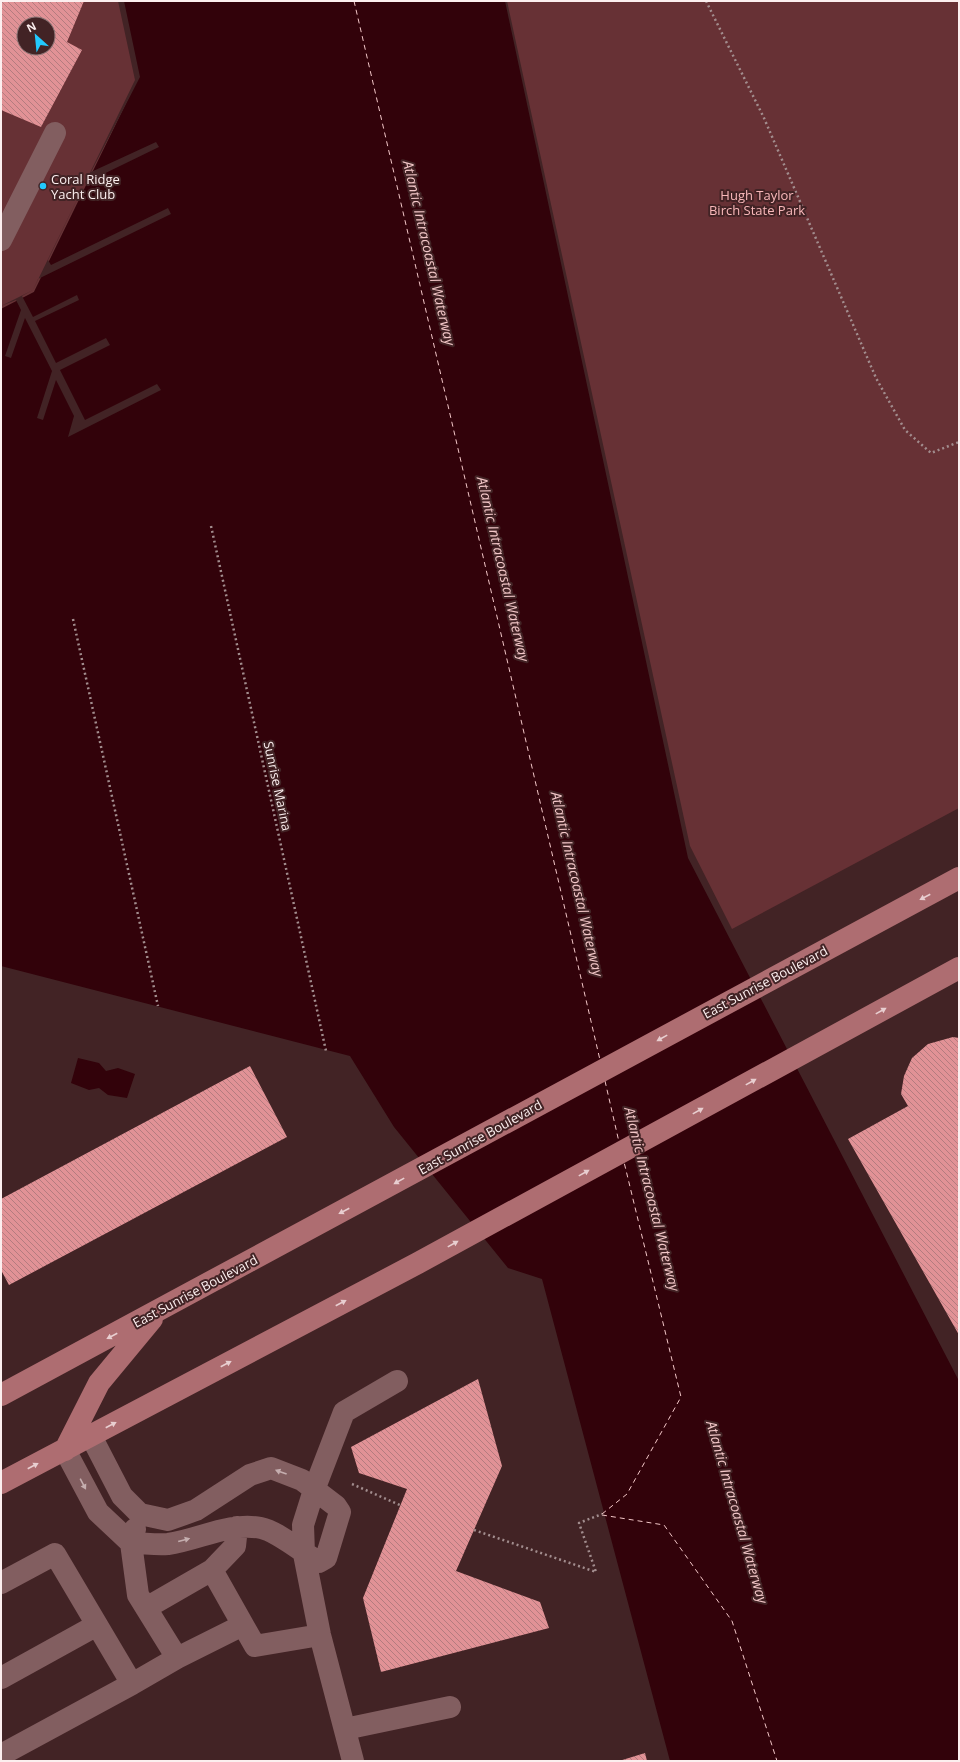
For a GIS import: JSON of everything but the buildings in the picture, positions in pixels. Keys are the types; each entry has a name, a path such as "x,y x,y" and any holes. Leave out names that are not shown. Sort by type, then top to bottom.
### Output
{"main road":[{"name":"East Sunrise Boulevard","path":"1,1394 159,1311 959,878"},
{"path":"1,1483 418,1263 959,968"},
{"path":"65,1450 99,1383 159,1311"}],"lane":[{"path":"1,240 55,133"},
{"path":"353,1761 320,1636 304,1554 303,1525 318,1480 344,1412 397,1381"},
{"path":"91,1436 122,1496 140,1514 168,1520 196,1510 250,1475 271,1468 302,1480 318,1480"},
{"path":"65,1450 98,1512 131,1543 168,1544 237,1527 262,1528 288,1541 304,1554 319,1562 326,1558 340,1512 318,1480"},
{"path":"140,1514 131,1543 138,1595 177,1658"},
{"path":"146,1608 212,1570 234,1546 237,1527"},
{"path":"1,1583 55,1554 132,1684"},
{"path":"212,1570 255,1646 320,1636"},
{"path":"1,1678 97,1625"},
{"path":"1,1756 177,1658 243,1625"},
{"path":"345,1729 450,1707"}],"path":[{"path":"706,1 764,118 876,378 905,430 931,453 959,442"},
{"name":"Sunrise Marina","path":"211,526 326,1051"},
{"path":"73,619 158,1006"},
{"path":"318,1480 400,1505"},
{"path":"474,1530 596,1572 579,1523 602,1514"}],"green space":[{"name":"Coral Ridge Yacht Club","path":"1,1 120,1 137,81 34,292 1,309"},
{"name":"Hugh Taylor Birch State Park","path":"507,1 959,1 959,808 732,929 690,846"}],"water":[{"name":"Atlantic Intracoastal Waterway","path":"120,1 505,1 688,858 959,1381 959,1761 670,1761 542,1279 508,1268 394,1127 350,1056 1,966 1,309 34,292 137,81"},
{"path":"78,1058 99,1063 106,1071 118,1068 135,1074 127,1098 108,1095 99,1088 89,1090 71,1083"}],"pier":[{"path":"118,1 124,1 140,77 91,172 156,142 159,147 85,183 135,80"},
{"path":"85,183 48,260 51,265 168,208 171,214 38,279"},
{"path":"33,290 22,296 33,317 77,295 79,300 35,321 56,363 106,338 110,345 60,370 85,420 157,384 161,390 68,437 74,416 56,380 43,420 37,418 52,371 25,318 11,358 5,356 21,310 16,300 1,306"}],"ferry route":[{"path":"354,1 600,1060"},
{"path":"605,1081 619,1142"},
{"path":"602,1514 627,1494 681,1397 624,1162"},
{"path":"602,1515 664,1525 732,1621 777,1761"}],"place":[{"name":"Coral Ridge Yacht Club","path":"43,186"}]}
